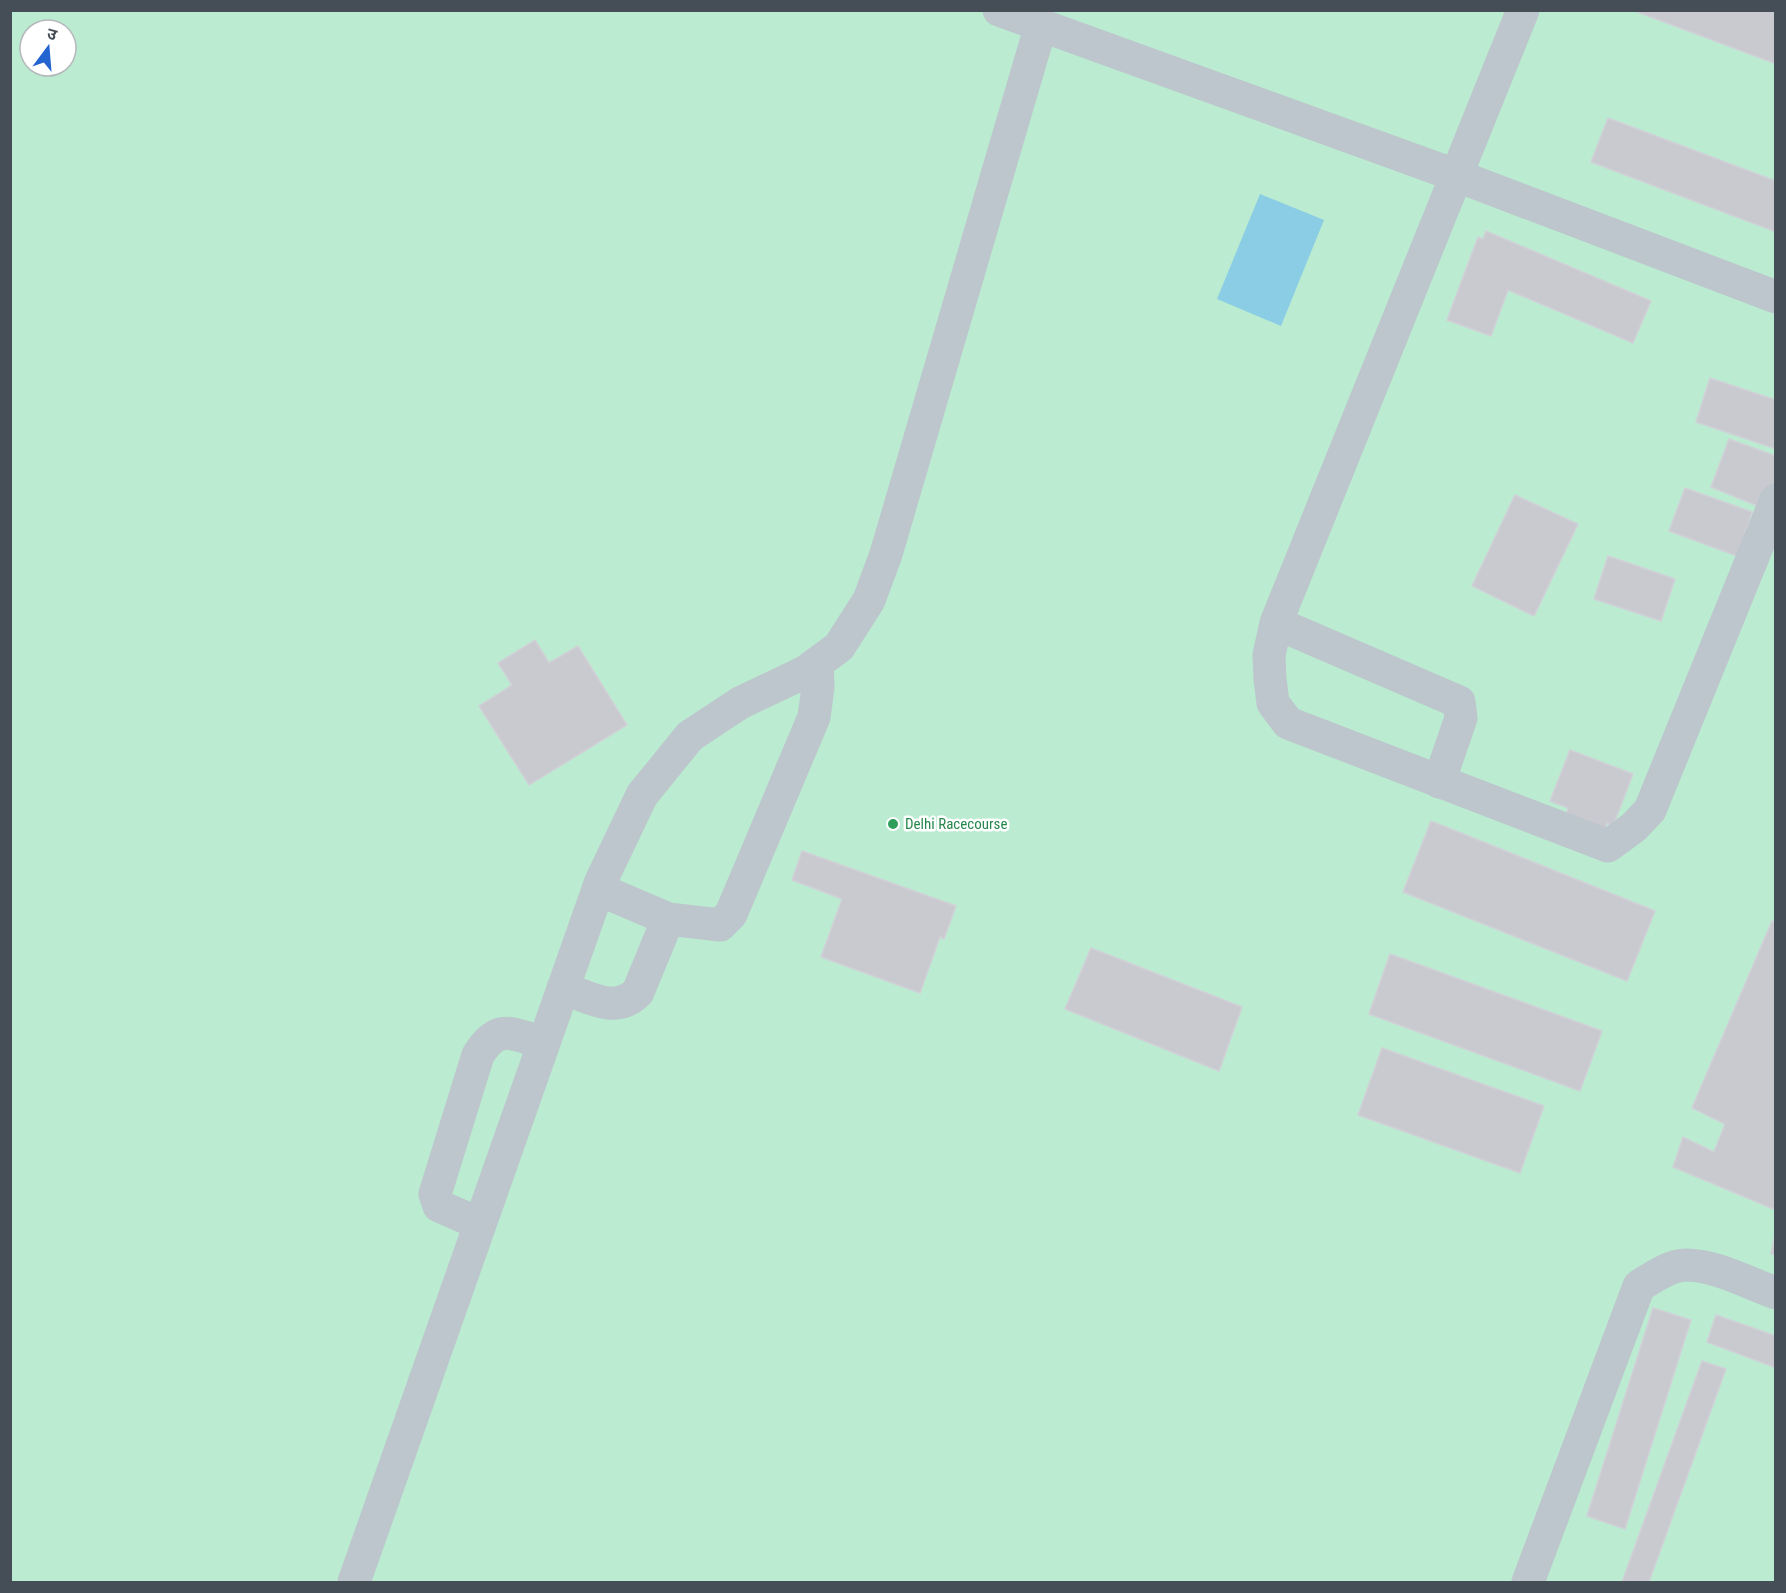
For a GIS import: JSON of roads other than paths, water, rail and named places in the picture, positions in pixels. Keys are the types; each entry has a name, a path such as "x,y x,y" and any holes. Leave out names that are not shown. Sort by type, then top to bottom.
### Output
{"lane":[{"path":"1523,10 1276,623 1269,655 1273,703 1288,723 1608,846 1634,827 1650,810 1776,500"},
{"path":"354,1582 598,889 642,795 690,736 740,703 817,663 839,646 869,600 886,554 1016,15 1455,175 1776,297"},
{"path":"1276,623 1459,702 1461,718 1439,782"},
{"path":"598,889 669,919 720,925 731,914 814,717 818,687 817,663"},
{"path":"563,988 612,1005 629,1001 638,992 669,919"},
{"path":"480,1224 439,1206 435,1194 478,1055 489,1039 502,1033 544,1043"},
{"path":"1528,1582 1639,1286 1660,1273 1685,1265 1719,1272 1776,1293"}],"water":[{"path":"1260,194 1324,220 1281,326 1217,299"}],"place":[{"name":"Delhi Racecourse","path":"893,824"}]}
